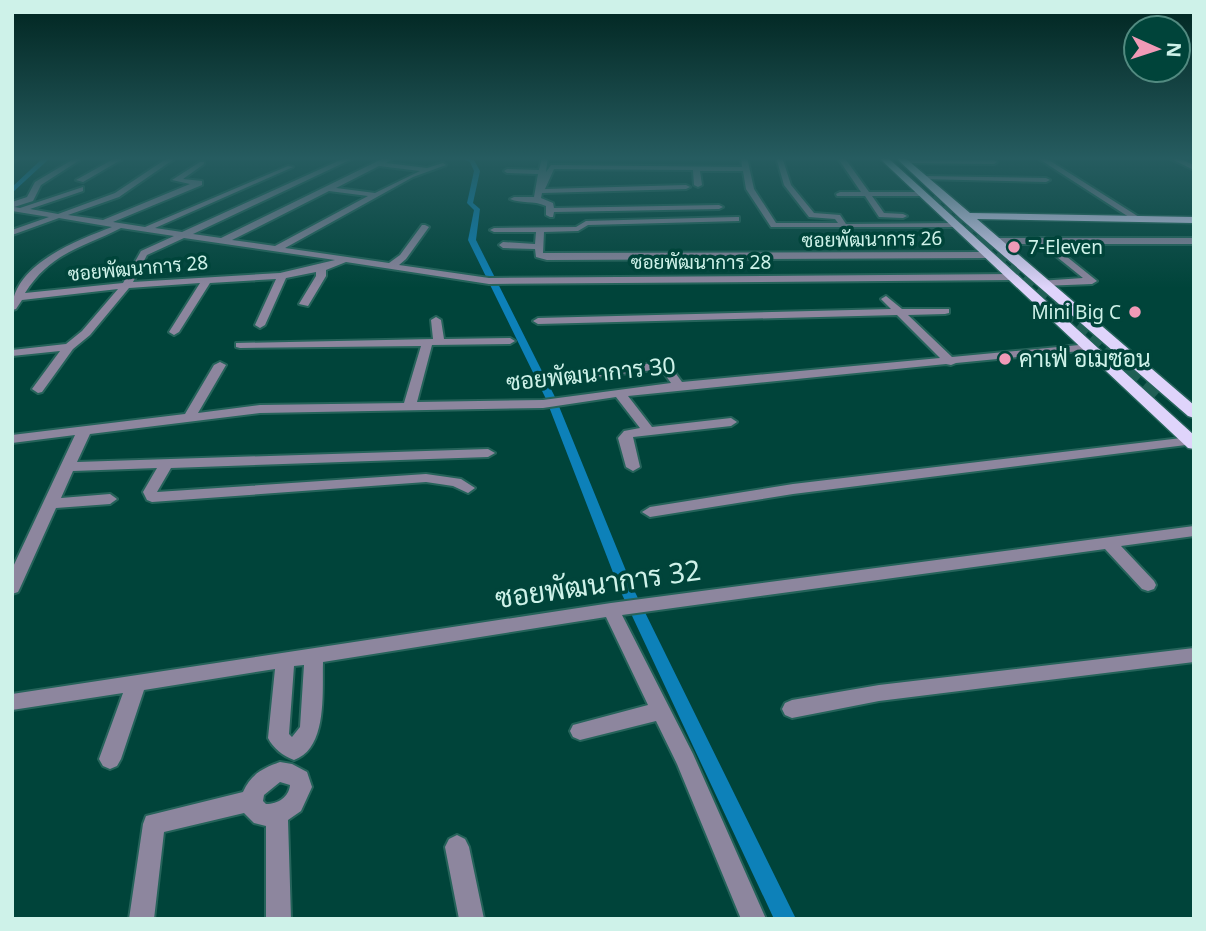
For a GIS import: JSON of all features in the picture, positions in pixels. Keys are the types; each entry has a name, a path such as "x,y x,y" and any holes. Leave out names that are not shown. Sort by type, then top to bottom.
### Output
{"main road":[{"path":"935,200 957,221 1116,218 1194,221"},
{"path":"935,200 992,248 1042,283 1194,422"},
{"path":"1116,218 1135,216 1194,221"},
{"path":"1034,220 1153,224 1194,221"},
{"path":"992,248 1014,277 1090,347 1173,401 1193,438"}],"street":[{"path":"15,208 35,200"},
{"path":"12,233 101,200"},
{"path":"101,224 157,200"},
{"path":"144,230 213,200"},
{"path":"38,389 69,346 86,333 126,285 144,253 259,200"},
{"path":"220,242 304,200"},
{"path":"274,250 366,200"},
{"path":"503,246 539,247 549,207 545,200"},
{"path":"758,200 774,225 844,226 957,221"},
{"path":"799,200 813,215 838,218 844,226"},
{"path":"871,200 883,215 908,216"},
{"path":"1110,200 1135,216"},
{"path":"549,207 638,201"},
{"path":"549,207 719,207"},
{"name":"ซอยพัฒนาการ 28","path":"15,208 119,227 489,281 1014,277"},
{"path":"494,230 578,229 586,223 736,219"},
{"path":"15,302 55,252 119,227"},
{"path":"390,267 403,257 425,227"},
{"path":"1042,283 1092,281 1043,241"},
{"name":"ซอยพัฒนาการ 26","path":"539,247 539,255 547,257 992,248 1043,241 1194,241"},
{"name":"ซอยพัฒนาการ 28","path":"15,302 126,285 282,276 321,269 344,260"},
{"path":"304,304 321,276 321,269"},
{"path":"260,325 282,276"},
{"path":"174,332 207,279"},
{"path":"886,299 951,362"},
{"path":"538,321 945,311"},
{"path":"410,405 433,343 436,320"},
{"path":"240,345 510,341"},
{"path":"12,353 69,346"},
{"name":"ซอยพัฒนาการ 30","path":"12,439 283,407 543,404 679,386 1090,347"},
{"path":"190,416 220,365"},
{"path":"588,374 664,365 679,386"},
{"path":"619,394 649,431"},
{"path":"633,467 625,438 629,433 732,422"},
{"path":"12,587 85,429"},
{"path":"650,512 793,489 1193,438"},
{"path":"68,467 488,453"},
{"path":"167,463 150,492 152,496 426,478 456,482 468,488"},
{"path":"50,504 110,499"},
{"name":"ซอยพัฒนาการ 32","path":"12,702 645,605 1194,531"},
{"path":"1108,542 1148,585"},
{"path":"615,610 754,919"},
{"path":"792,709 879,693 1194,655"},
{"path":"285,660 278,738 291,762 299,778 301,791 293,805 277,815 261,816 252,800 265,779 291,762 310,730 314,656"},
{"path":"110,759 137,682"},
{"path":"580,731 662,711"},
{"path":"141,919 154,824 252,800"},
{"path":"277,815 279,919"},
{"path":"457,847 471,919"}],"waterway":[{"path":"471,200 477,209 472,240 551,399 626,588 785,919"}],"tunnel":[{"path":"939,200 987,242"},
{"path":"985,240 1113,352"},
{"path":"1111,350 1164,396"}],"place":[{"name":"7-Eleven","path":"1014,247"},
{"name":"Mini Big C","path":"1135,312"},
{"name":"คาเฟ่ อเมซอน","path":"1005,359"}]}
